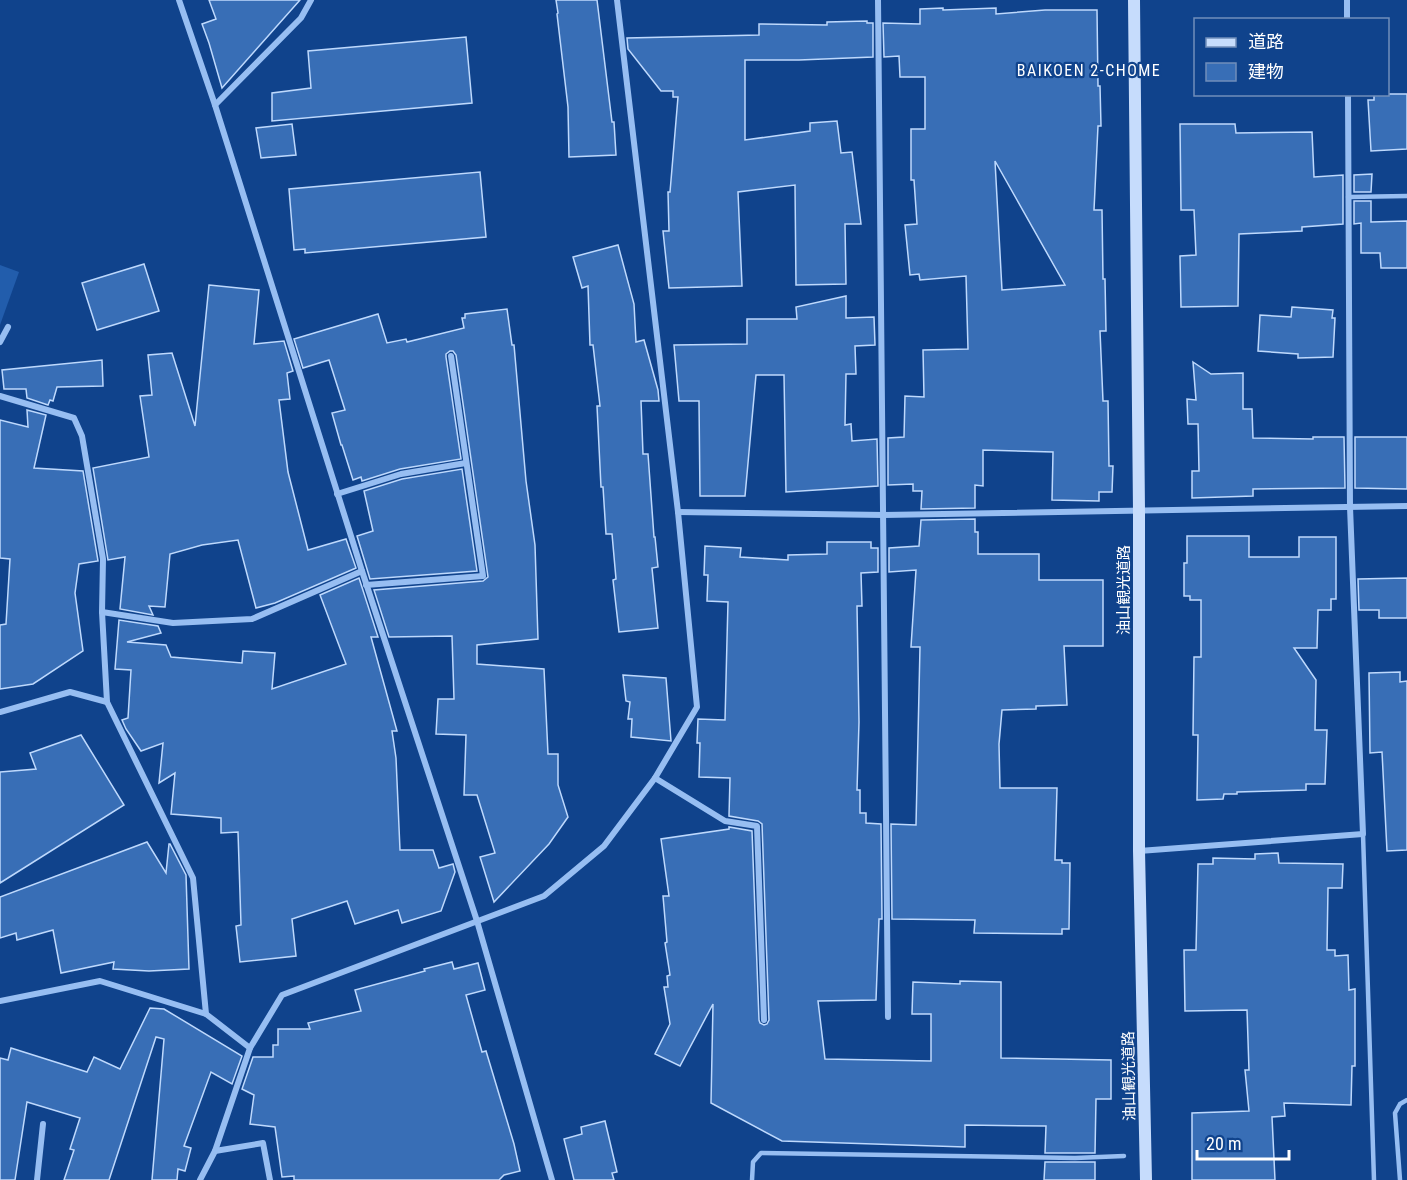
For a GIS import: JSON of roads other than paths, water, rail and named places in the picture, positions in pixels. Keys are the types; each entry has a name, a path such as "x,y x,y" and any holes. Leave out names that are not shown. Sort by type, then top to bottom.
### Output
{"street":[{"path":"179,0 215,105 366,585 477,921 552,1180"},
{"path":"215,105 301,18 311,0"},
{"path":"200,1180 215,1151 250,1048 282,995 544,896 604,846 656,778 697,707 678,512 617,0"},
{"path":"878,0 888,1017"},
{"name":"油山観光道路","path":"1134,0 1139,511 1139,851 1146,1180"},
{"path":"1347,0 1347,18"},
{"path":"1139,851 1362,834 1350,507 1348,96"},
{"path":"0,342 8,327"},
{"path":"366,585 483,576 451,356"},
{"path":"0,396 74,418 82,436 103,559 102,612 107,702 193,878 206,1014"},
{"path":"337,494 401,474 466,463"},
{"path":"678,512 884,515 1407,506"},
{"path":"102,612 173,623 252,619 362,571"},
{"path":"0,712 70,692 107,702"},
{"path":"656,778 725,820 757,826 764,1020"},
{"path":"0,1001 100,981 206,1014 250,1048"},
{"path":"37,1180 43,1124"},
{"path":"215,1151 263,1143 270,1180"}],"lane":[{"path":"1348,197 1407,196"},
{"path":"1362,834 1374,1180"},
{"path":"1400,1180 1395,1113 1400,1104 1407,1100"},
{"path":"752,1180 753,1162 761,1153 1075,1158 1124,1156"}],"district":[{"name":"BAIKOEN 2-CHOME","path":"1089,70"}]}
